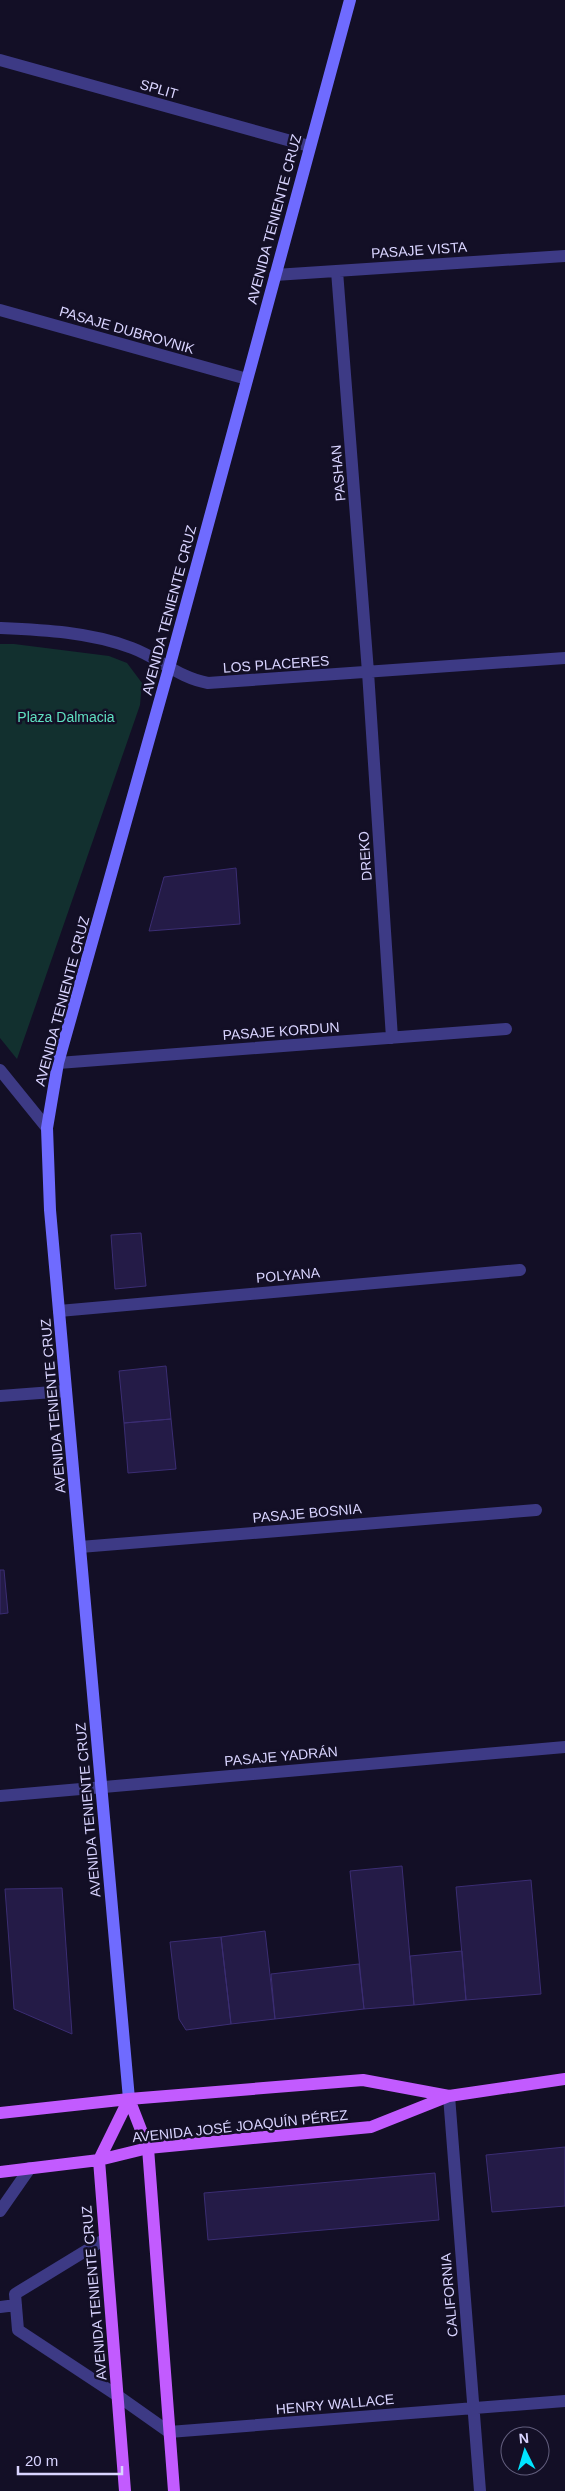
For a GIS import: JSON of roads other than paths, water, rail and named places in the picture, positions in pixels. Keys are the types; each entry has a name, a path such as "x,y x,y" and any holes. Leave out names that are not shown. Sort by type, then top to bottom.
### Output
{"main road":[{"name":"AVENIDA TENIENTE CRUZ","path":"174,2491 148,2148 129,2099 59,1311 47,1168 47,1128 58,1063 169,668 350,0"},
{"name":"AVENIDA JOSÉ JOAQUÍN PÉREZ","path":"0,2172 99,2160 148,2148 371,2127 449,2096 565,2079"},
{"name":"AVENIDA JOSÉ JOAQUÍN PÉREZ","path":"0,2113 129,2099 363,2080 449,2096"},
{"path":"99,2160 129,2099"},
{"name":"AVENIDA TENIENTE CRUZ","path":"99,2160 125,2491"}],"street":[{"name":"SPLIT","path":"0,60 309,146"},
{"name":"PASAJE VISTA","path":"275,275 565,256"},
{"name":"PASHAN","path":"337,271 368,672"},
{"name":"PASAJE DUBROVNIK","path":"0,310 247,379"},
{"name":"LOS PLACERES","path":"0,628 42,630 85,636 129,647 192,680 223,683 565,658"},
{"name":"DREKO","path":"368,672 392,1038"},
{"name":"PASAJE KORDUN","path":"58,1063 506,1029"},
{"path":"0,1070 47,1128"},
{"name":"POLYANA","path":"59,1311 520,1270"},
{"path":"0,1396 66,1391"},
{"name":"PASAJE BOSNIA","path":"80,1547 536,1510"},
{"name":"PASAJE YADRÁN","path":"0,1796 565,1747"},
{"name":"CALIFORNIA","path":"449,2096 480,2491"},
{"path":"0,2211 30,2168"},
{"path":"105,2239 15,2294 18,2330 170,2432"},
{"path":"0,2307 16,2305"},
{"name":"HENRY WALLACE","path":"170,2432 565,2401"}],"park label":[{"name":"Plaza Dalmacia","path":"66,717"}]}
